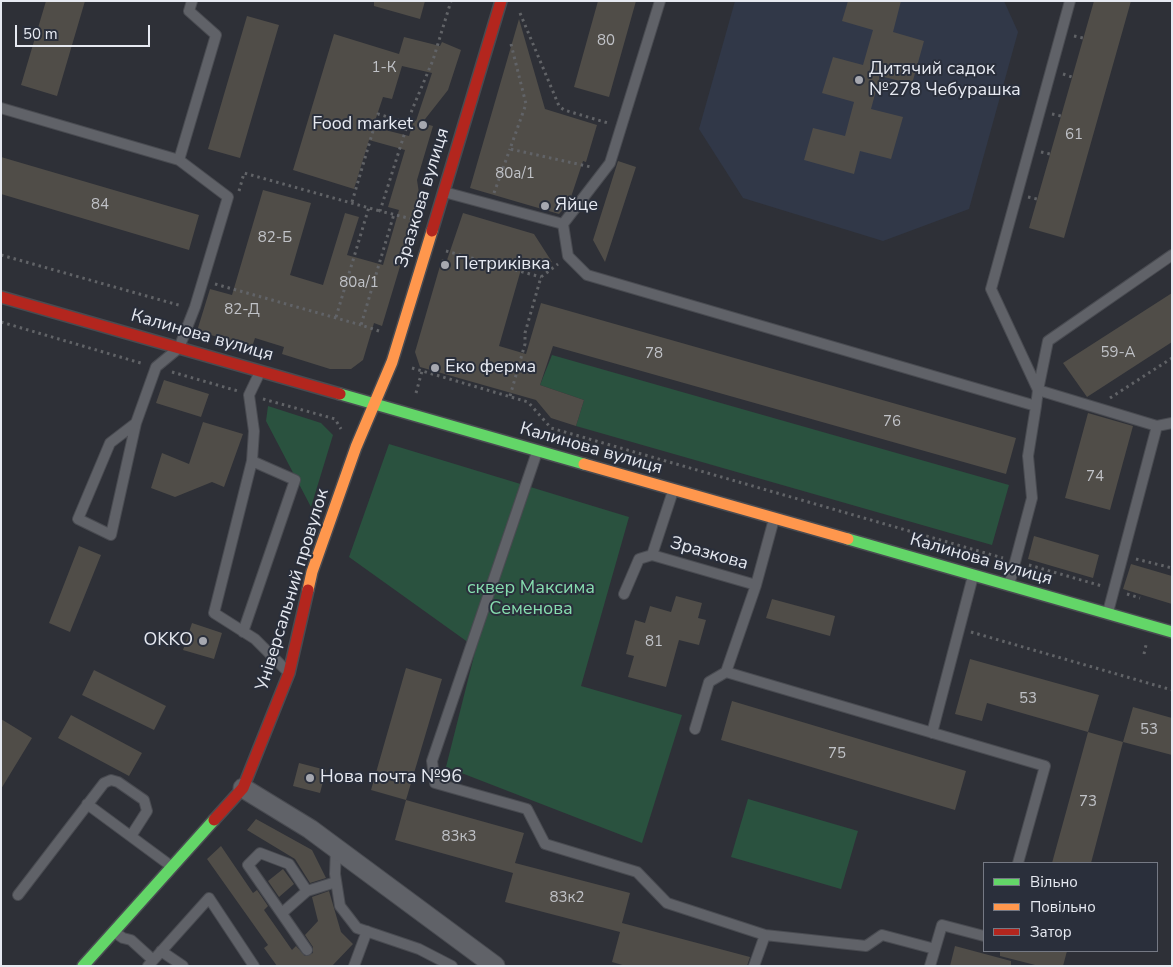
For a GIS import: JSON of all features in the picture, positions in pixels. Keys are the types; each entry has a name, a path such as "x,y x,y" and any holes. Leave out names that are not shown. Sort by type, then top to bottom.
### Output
{"main road":[{"name":"Зразкова вулиця","path":"375,404 392,362 501,1"},
{"name":"Калинова вулиця","path":"1,297 537,452 1172,632"},
{"name":"Універсальний провулок","path":"83,966 243,788 289,673 312,572 375,404"}],"street":[{"path":"243,788 310,829 495,966"}],"lane":[{"path":"179,160 216,35 190,11 192,1"},
{"path":"660,1 610,163 563,224 568,256 587,275 1036,406"},
{"path":"1070,1 991,289 1038,390 1156,426 1172,423"},
{"path":"1,108 179,160 228,197 195,306 180,348 156,367 136,423 111,535 78,519 110,443 136,423"},
{"path":"444,192 491,203 563,224"},
{"path":"1009,586 1032,498 1028,456 1048,341 1172,255"},
{"path":"261,371 249,395 254,431 252,461 214,613 254,639 289,673"},
{"path":"1108,613 1112,590 1123,555 1156,426"},
{"path":"537,452 432,761 435,783 526,809 545,844 637,872 667,903 765,935 866,946 882,935 935,949"},
{"path":"243,632 295,480 252,461"},
{"path":"624,594 639,559 652,555 674,490"},
{"path":"695,729 709,682 726,672 756,585 774,518"},
{"name":"Зразкова","path":"652,555 756,585"},
{"path":"932,733 973,576"},
{"path":"726,672 1045,766 1018,862"},
{"path":"18,895 104,783 111,780 118,782 144,800 147,811 130,836"},
{"path":"88,804 172,866"},
{"path":"336,848 336,882 340,906 357,928 419,949 452,966"},
{"path":"307,891 289,864 260,853 248,865 307,950"},
{"path":"282,913 307,891 336,882"},
{"path":"114,931 122,938 131,940 151,963 209,898 254,966"},
{"path":"930,966 942,925 983,936"},
{"path":"354,966 367,931"},
{"path":"754,966 765,935"},
{"path":"161,951 183,966"}],"path":[{"path":"380,211 408,123 452,1"},
{"path":"517,8 559,106 564,110 621,126"},
{"path":"491,203 526,104 509,36"},
{"path":"352,202 378,114 408,123"},
{"path":"510,149 590,167 603,167 610,163"},
{"path":"236,199 244,174 418,220"},
{"path":"336,317 369,207"},
{"path":"361,325 394,214"},
{"path":"436,248 541,278"},
{"path":"1,255 181,306 195,306"},
{"path":"510,396 525,344 524,333 541,278 568,256"},
{"path":"203,280 386,333"},
{"path":"1,322 335,419 342,431 362,436"},
{"path":"1097,407 1172,358"},
{"path":"422,371 528,402 551,428 1112,590"},
{"path":"1123,555 1172,568"},
{"path":"959,628 1172,690"}],"shaded area":[{"name":"Дитячий садок №278 Чебурашка","path":"735,1 1004,1 1018,32 969,209 883,241 743,198 699,129"}],"green space":[{"path":"552,355 1009,485 992,545 576,426 584,400 540,385"},
{"path":"268,406 321,423 333,435 311,507 266,421"},
{"name":"сквер Максима Семенова","path":"389,444 629,517 581,686 682,715 642,843 446,767 476,648 349,557"},
{"path":"748,799 858,831 841,889 731,857"}],"building":[{"path":"46,1 85,1 57,96 21,85"},
{"path":"374,1 425,1 420,19 374,6"},
{"path":"598,1 636,1 609,97 574,87"},
{"path":"848,1 901,1 893,32 924,41 912,84 880,76 871,109 903,117 891,159 860,151 854,174 804,160 813,128 845,136 854,102 822,93 833,57 863,65 873,30 842,21"},
{"path":"1094,1 1131,1 1064,238 1029,228"},
{"path":"247,16 279,25 240,158 208,149"},
{"path":"519,19 545,109 597,125 586,162 583,161 569,203 559,214 470,188"},
{"path":"334,34 399,54 404,37 440,46 442,42 461,50 448,90 422,123 433,126 417,180 420,200 382,326 374,323 363,360 351,369 330,369 282,354 284,347 255,338 252,347 197,331 210,289 232,295 263,190 311,203 290,275 323,285 345,213 359,217 347,255 383,265 399,210 388,207 405,150 369,140 354,189 293,170","holes":["402,66 432,73 409,136 373,127 383,97 392,99"]},
{"path":"1,157 199,215 189,250 1,194"},
{"path":"618,161 636,167 605,262 593,240"},
{"path":"463,213 534,234 552,262 522,266 499,346 526,354 541,303 1016,438 1006,474 553,346 540,385 584,400 576,426 551,418 536,400 420,367 415,352 442,259 447,260"},
{"path":"1172,293 1172,342 1087,397 1063,363"},
{"path":"164,380 209,394 201,417 156,403"},
{"path":"1088,413 1133,426 1110,510 1065,498"},
{"path":"203,422 243,434 224,487 212,482 175,497 151,488 162,453 189,464"},
{"path":"1034,536 1099,555 1093,578 1028,559"},
{"path":"79,546 101,555 70,632 49,623"},
{"path":"1131,564 1172,576 1172,604 1123,589"},
{"path":"676,596 702,603 698,618 706,620 699,645 679,640 666,687 628,677 634,656 626,654 635,620 645,623 650,606 671,612"},
{"path":"772,599 835,616 830,636 766,618"},
{"name":"OKKO","path":"192,623 222,633 214,659 183,650"},
{"path":"970,659 1099,695 1088,732 987,703 982,721 955,714"},
{"path":"406,668 442,679 406,800 371,790"},
{"path":"94,670 166,706 154,730 82,695"},
{"path":"732,701 966,771 955,810 721,740"},
{"path":"1133,707 1172,718 1172,755 1123,742"},
{"path":"71,715 142,753 129,776 58,738"},
{"path":"1,719 32,738 1,789"},
{"path":"1088,732 1123,742 1091,862 1052,862"},
{"name":"Нова почта №96","path":"299,763 326,770 320,793 293,786"},
{"path":"406,800 524,833 515,863 630,893 622,923 750,957 747,966 626,966 612,962 620,932 505,902 513,873 395,840"},
{"path":"256,819 312,850 326,878 310,883 295,859 247,830"},
{"path":"221,846 253,893 257,890 268,906 264,910 292,950 296,946 305,956 313,953 313,947 305,935 318,921 312,897 329,891 341,932 353,944 332,966 277,966 264,948 268,945 207,859"},
{"path":"283,869 294,884 279,897 268,881"},
{"path":"955,946 1011,961 1011,966 950,966"},
{"path":"1000,952 1067,952 1063,966 1039,966 1000,956"}],"traffic: fast":[{"path":"340,394 584,464"},
{"path":"848,539 1172,632"},
{"path":"83,966 214,820"}],"traffic: slow":[{"path":"308,590 312,572 356,447 392,362 432,231"},
{"path":"584,464 848,539"}],"traffic: jam":[{"path":"432,231 501,1"},
{"path":"1,297 340,394"},
{"path":"214,820 243,788 289,673 308,590"}],"place":[{"name":"Дитячий садок №278 Чебурашка","path":"859,80"},
{"name":"Food market","path":"423,125"},
{"name":"Яйце","path":"545,206"},
{"name":"Петриківка","path":"445,265"},
{"name":"Еко ферма","path":"435,368"},
{"name":"OKKO","path":"203,641"},
{"name":"Нова почта №96","path":"310,778"}]}
